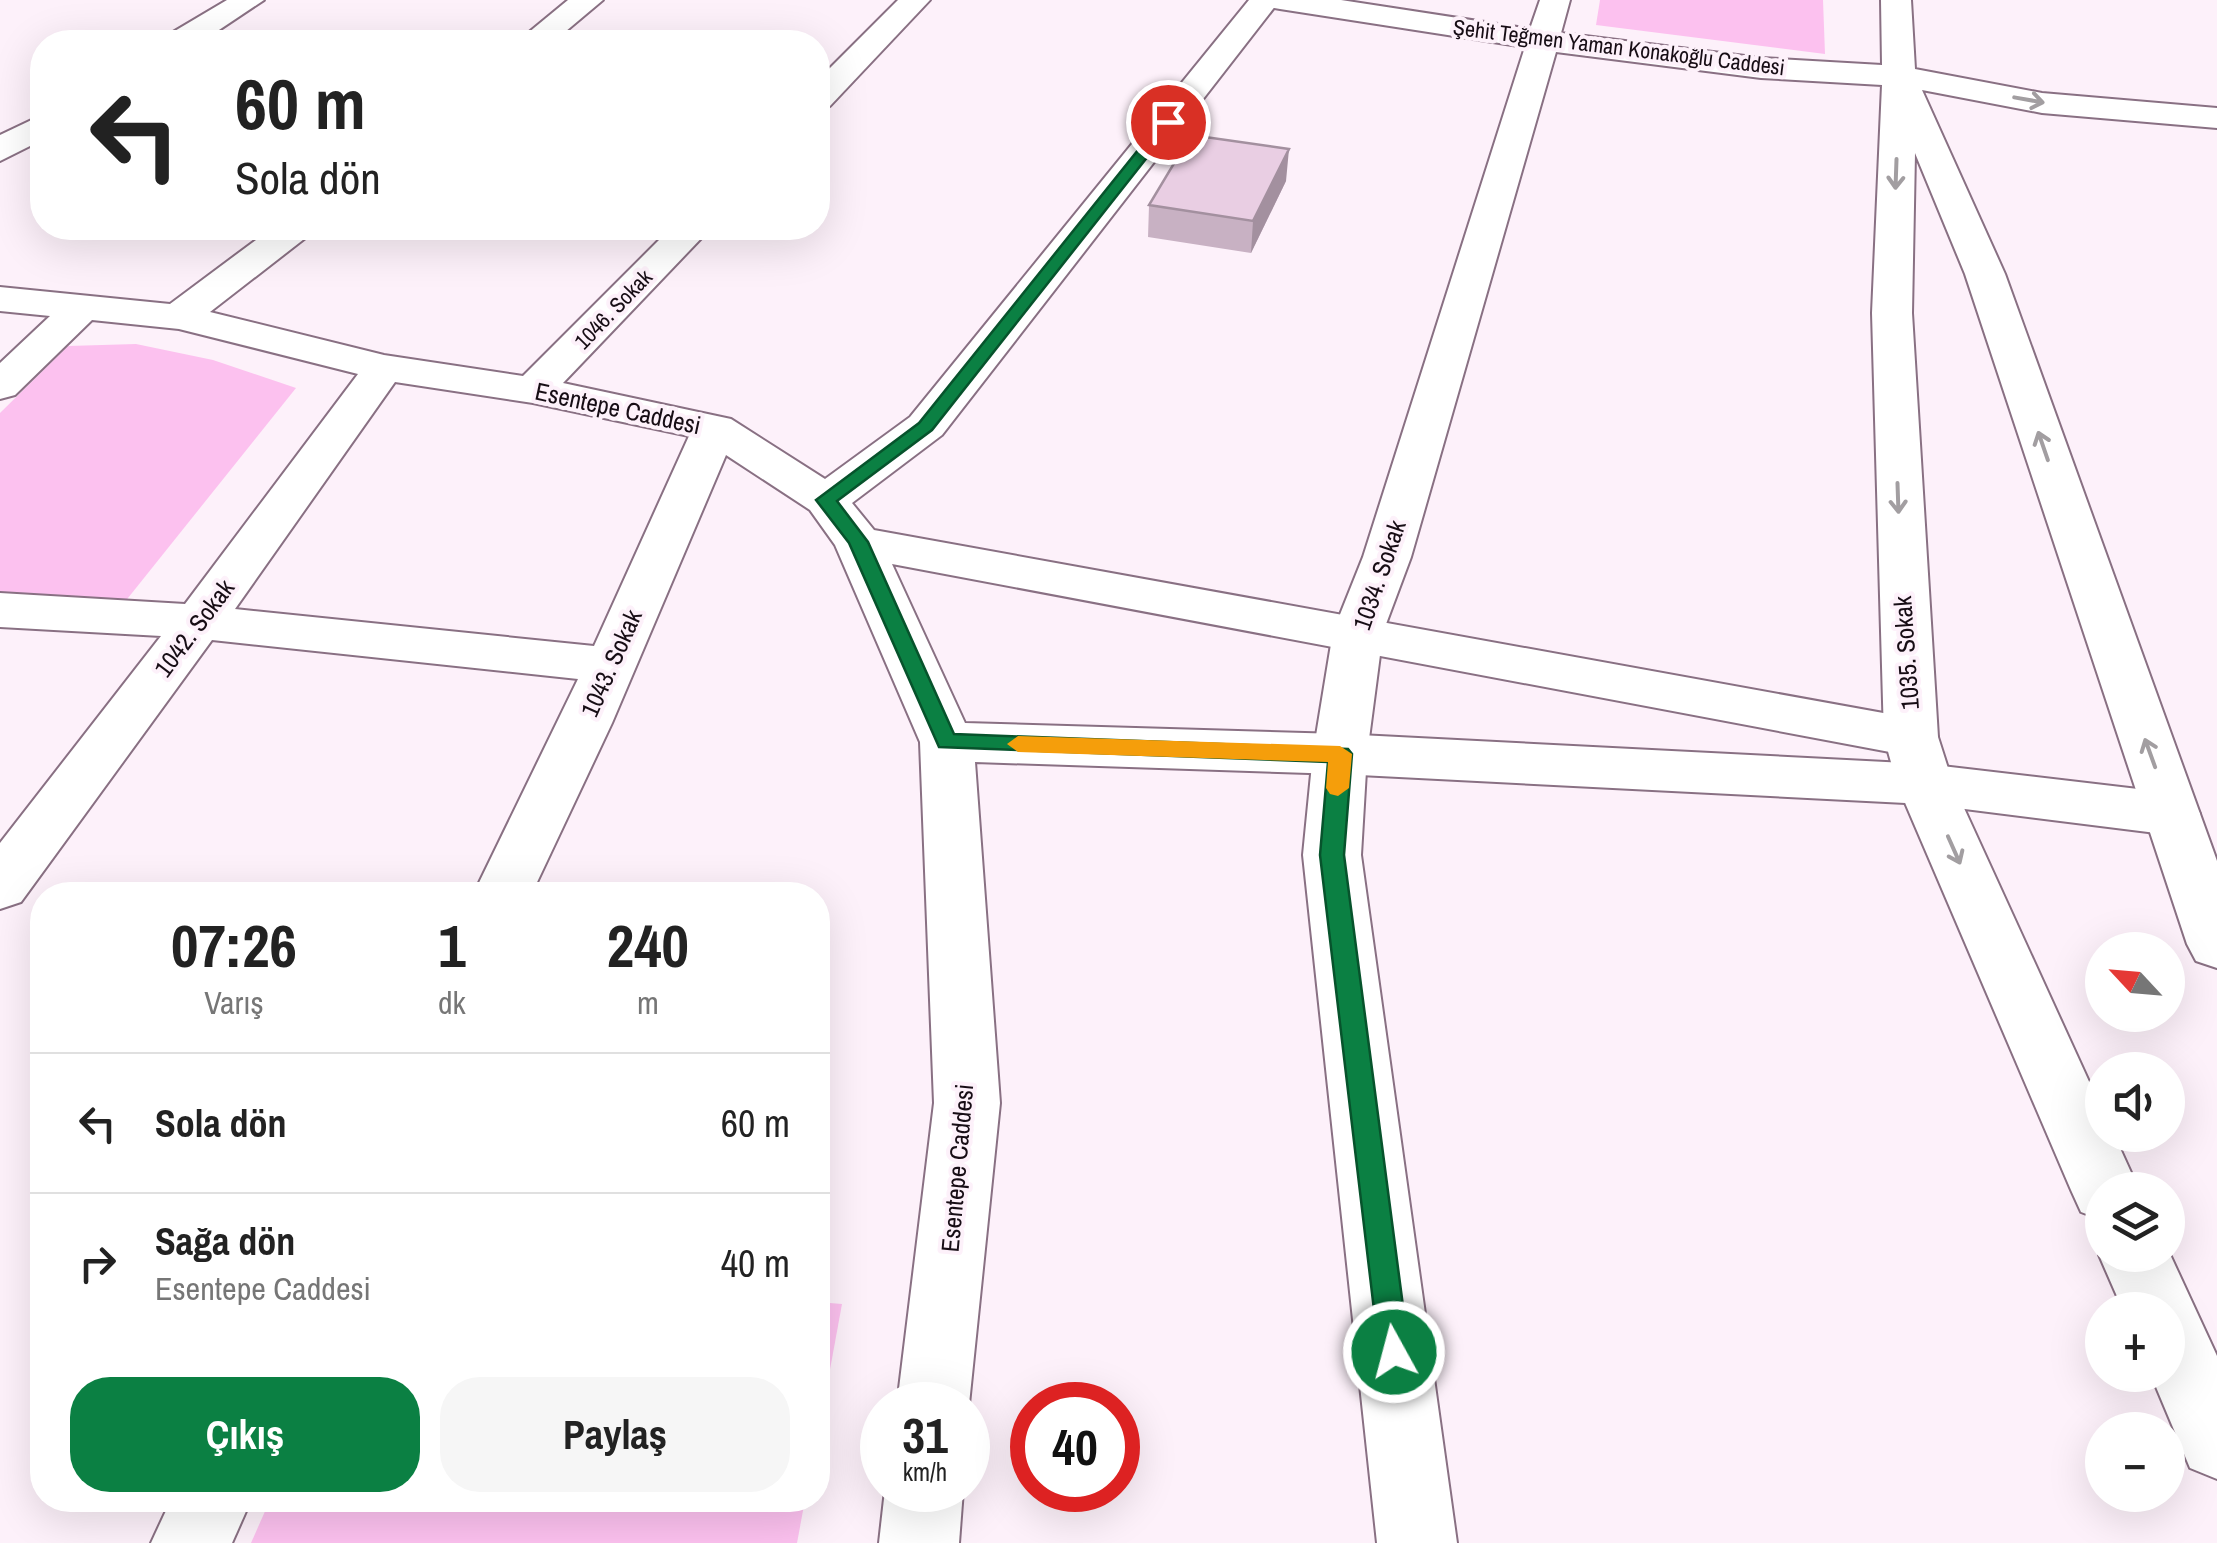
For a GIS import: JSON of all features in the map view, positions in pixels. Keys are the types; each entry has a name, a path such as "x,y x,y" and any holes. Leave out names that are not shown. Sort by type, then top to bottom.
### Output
{"street":[{"path":"199,30 249,0"},
{"path":"549,30 588,0"},
{"path":"830,87 914,0"},
{"path":"826,500 926,426 1264,0"},
{"name":"Şehit Teğmen Yaman Konakoğlu Caddesi","path":"1280,0 1548,20 1762,68 1899,76 2042,103 2217,118"},
{"name":"1035. Sokak","path":"1896,0 1899,76 1892,312 1918,761 2098,1172"},
{"name":"1034. Sokak","path":"1418,1543 1332,855 1340,754 1358,632 1387,557 1548,20"},
{"name":"Şehit Teğmen Yaman Konakoğlu Caddesi","path":"1899,76 2006,65 2025,67"},
{"name":"1035. Sokak","path":"1899,76 1985,274 2217,944"},
{"path":"0,150 30,132"},
{"path":"179,318 280,240"},
{"name":"1046. Sokak","path":"533,390 680,240"},
{"name":"Esentepe Caddesi","path":"0,299 179,318 384,368 533,390 715,428 826,500 858,542 946,742 967,1103 937,1382"},
{"path":"0,386 84,306"},
{"name":"1042. Sokak","path":"0,886 200,622 384,368"},
{"name":"1043. Sokak","path":"508,882 715,428"},
{"path":"858,542 1358,632 1918,761 2172,814"},
{"path":"0,610 200,622 610,665"},
{"path":"946,742 1340,754 1918,761"},
{"path":"2185,1369 2217,1441"},
{"path":"192,1543 206,1512"},
{"path":"918,1543 922,1512"}],"shaded area":[{"path":"1600,0 1823,0 1825,54 1596,25"},
{"path":"136,344 213,360 296,388 120,608 0,599 0,413 68,346"},
{"path":"830,1303 842,1304 830,1370"},
{"path":"265,1512 803,1512 797,1543 251,1543"}],"building":[{"path":"1191,135 1289,149 1253,221 1149,205"}],"slow traffic":[{"path":"1018,744 1340,754 1338,788"}],"route":[{"path":"1168,122 926,426 826,500 858,542 946,742 1340,754 1332,855 1394,1352"}]}
